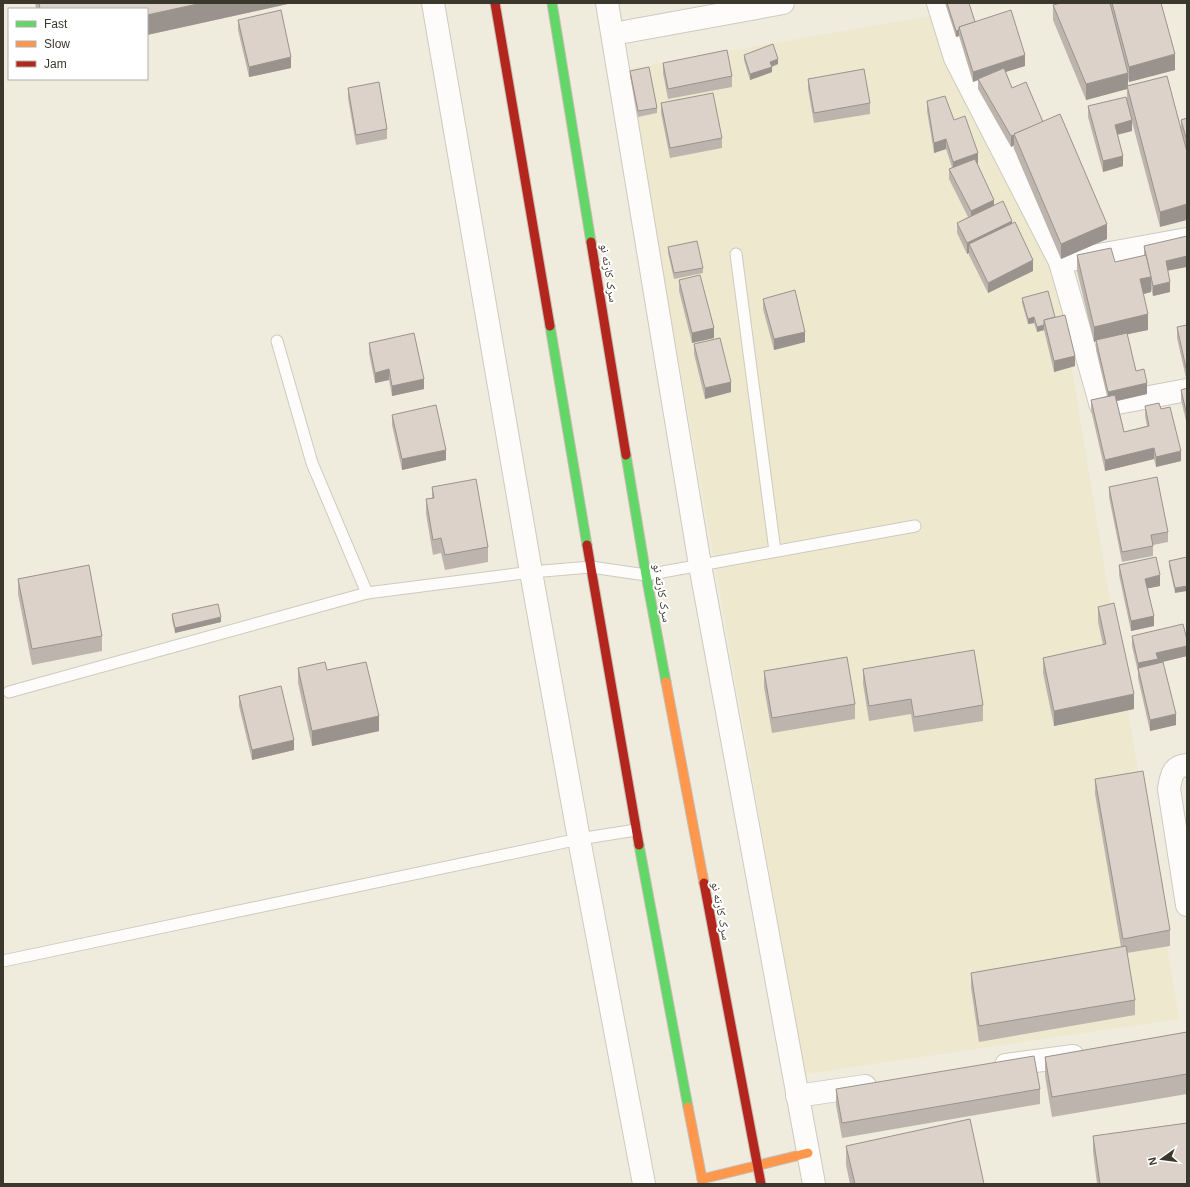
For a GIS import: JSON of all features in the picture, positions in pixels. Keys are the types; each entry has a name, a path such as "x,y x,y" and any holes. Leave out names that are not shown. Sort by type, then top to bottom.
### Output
{"highway":[{"path":"495,3 636,830 702,1181 808,1153"},
{"name":"سرک کارته نو","path":"552,3 646,575 672,723 761,1184"}],"street":[{"path":"433,3 531,572 579,839 644,1184"},
{"path":"607,3 700,565 814,1184"},
{"path":"613,34 783,3"},
{"path":"938,3 955,58 1060,262 1101,406 1187,390"},
{"path":"1060,262 1187,239"},
{"path":"1187,765 1181,765 1171,775 1169,789 1187,905"},
{"path":"984,1069 1094,1053"},
{"path":"797,1096 883,1084"}],"lane":[{"path":"736,254 775,551"},
{"path":"277,341 312,463 367,593"},
{"path":"9,692 367,593 531,572 591,567 646,575 915,526"},
{"path":"3,961 579,839 636,830"}],"shaded area":[{"path":"935,15 1057,279 1179,1019 805,1074 627,69"}],"building":[{"path":"39,3 202,3 148,15 148,8 40,8"},
{"path":"947,3 969,3 975,22 959,27 959,30 956,31"},
{"path":"1061,3 1110,3 1128,73 1086,84 1053,5"},
{"path":"1112,3 1161,3 1175,54 1129,67"},
{"path":"281,10 291,57 249,67 238,20"},
{"path":"1011,10 1025,55 973,72 959,27"},
{"path":"773,44 778,59 770,62 772,67 750,74 744,55"},
{"path":"727,50 732,76 668,89 663,63"},
{"path":"649,67 657,108 638,111 630,71"},
{"path":"1004,68 1012,88 1026,82 1043,122 1011,136 978,79"},
{"path":"864,69 870,103 814,113 808,79"},
{"path":"1167,76 1187,152 1187,204 1160,212 1127,86"},
{"path":"379,82 387,129 356,135 348,88"},
{"path":"713,93 722,138 670,148 661,103"},
{"path":"945,96 954,120 965,116 978,153 953,162 946,139 934,143 927,101"},
{"path":"1126,97 1132,120 1115,125 1123,156 1103,161 1088,106"},
{"path":"1060,114 1107,224 1061,244 1014,134"},
{"path":"1187,118 1187,141 1181,120"},
{"path":"975,159 994,200 971,211 949,169"},
{"path":"1003,201 1012,221 967,243 957,223"},
{"path":"1015,222 1033,260 988,283 969,244"},
{"path":"1187,236 1187,256 1166,261 1170,282 1153,286 1144,246"},
{"path":"697,241 703,268 674,273 668,247"},
{"path":"1111,248 1115,262 1146,255 1151,277 1140,279 1148,314 1094,327 1077,255"},
{"path":"700,275 714,328 692,333 679,280"},
{"path":"795,290 805,332 774,339 763,299"},
{"path":"1048,291 1055,317 1044,320 1044,325 1037,327 1034,317 1028,319 1022,298"},
{"path":"1065,315 1075,356 1054,361 1044,320"},
{"path":"1187,325 1187,368 1186,368 1177,327"},
{"path":"414,333 424,379 392,386 389,369 375,373 369,343"},
{"path":"1127,333 1136,371 1144,369 1147,383 1108,392 1096,340"},
{"path":"720,338 731,382 705,388 694,344"},
{"path":"1187,388 1187,415 1181,390"},
{"path":"1115,395 1124,432 1149,426 1145,406 1159,403 1161,409 1170,407 1181,451 1156,457 1154,448 1105,460 1091,400"},
{"path":"436,405 446,450 402,459 392,415"},
{"path":"1157,477 1168,532 1151,535 1153,546 1122,552 1109,487"},
{"path":"476,479 488,547 445,555 441,538 433,540 426,499 434,498 432,487"},
{"path":"1156,557 1160,575 1145,579 1154,616 1131,621 1119,565"},
{"path":"1187,557 1187,586 1175,588 1169,561"},
{"path":"89,565 102,636 32,649 18,579"},
{"path":"1114,603 1134,694 1054,711 1043,658 1106,644 1098,607"},
{"path":"218,604 221,617 175,628 172,614"},
{"path":"1183,624 1187,646 1156,653 1158,659 1138,663 1132,636"},
{"path":"974,650 983,705 914,717 911,699 869,706 863,669"},
{"path":"847,657 855,704 772,718 764,671"},
{"path":"325,662 327,670 366,662 379,716 312,731 298,668"},
{"path":"1163,662 1176,714 1150,720 1138,668"},
{"path":"281,686 294,740 252,750 239,696"},
{"path":"1143,771 1170,930 1123,939 1095,779"},
{"path":"1126,946 1135,1000 979,1026 971,973"},
{"path":"1187,1032 1187,1074 1052,1097 1045,1057"},
{"path":"1034,1056 1040,1089 842,1123 836,1089"},
{"path":"970,1119 984,1184 855,1184 846,1146"},
{"path":"1187,1123 1187,1184 1100,1184 1093,1136"}],"traffic: fast":[{"path":"552,3 591,242"},
{"path":"550,326 587,545"},
{"path":"626,455 666,682"},
{"path":"639,845 688,1107"}],"traffic: slow":[{"path":"666,682 704,883"},
{"path":"688,1107 703,1184"},
{"path":"702,1179 808,1153"}],"traffic: jam":[{"path":"495,3 550,326"},
{"path":"591,242 626,455"},
{"path":"587,545 639,845"},
{"path":"704,883 761,1184"}]}
